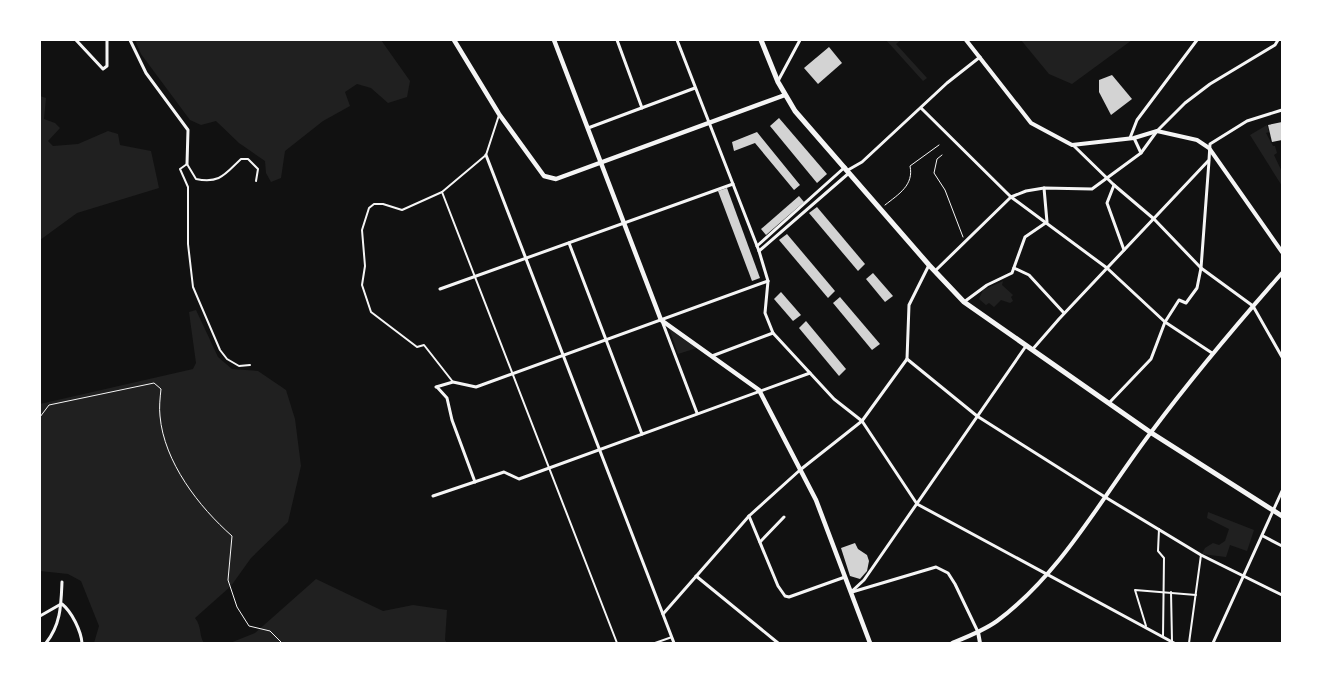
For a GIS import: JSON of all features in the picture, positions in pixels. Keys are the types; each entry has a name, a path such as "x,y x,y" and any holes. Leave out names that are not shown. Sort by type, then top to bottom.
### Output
{"main road":[{"path":"454,40 499,114 544,176 556,179 785,95"},
{"path":"554,40 661,320 759,390 816,500 870,643"},
{"path":"761,40 778,82 795,111 881,208 928,265 964,302 1150,432 1282,516"}],"street":[{"path":"76,40 103,69 107,66 107,40"},
{"path":"130,40 146,73 168,107 179,117 188,130 187,164"},
{"path":"617,40 642,108"},
{"path":"677,40 759,251 768,281 766,313 773,333 834,399 862,421 917,504 1173,642"},
{"path":"778,82 800,40"},
{"path":"966,40 1030,123 1072,145 1114,185 1154,219 1201,268 1253,306 1282,357"},
{"path":"1142,153 1132,138 1137,120 1197,40"},
{"path":"935,272 964,241 1011,197 1026,191 1044,188 1092,189 1142,153 1157,131 1185,103 1210,84 1275,45 1278,40"},
{"path":"757,246 848,170 862,162 947,83 980,57"},
{"path":"588,128 695,88"},
{"path":"921,108 1011,197 1107,268 1165,322 1212,353"},
{"path":"1109,403 1151,359 1165,322 1180,300 1186,303 1197,288 1201,268 1210,144 1247,122 1282,110"},
{"path":"1072,145 1132,138 1157,131 1197,140 1209,148 1282,252"},
{"path":"486,155 674,643"},
{"path":"1032,350 1064,313 1209,160"},
{"path":"759,251 848,170"},
{"path":"440,289 733,184"},
{"path":"1114,185 1107,203 1124,250"},
{"path":"1044,188 1047,222"},
{"path":"964,302 987,285 1012,273 1025,237 1047,222"},
{"path":"569,242 642,434"},
{"path":"663,614 749,516 800,470 862,421 906,359 909,305 928,265"},
{"path":"1014,268 1029,275 1064,313"},
{"path":"952,643 978,632 1009,611 1047,574 1105,497 1150,432 1212,353 1282,273"},
{"path":"475,482 452,420 447,398 436,387 453,382 476,387 768,281"},
{"path":"661,320 697,413"},
{"path":"712,356 773,333"},
{"path":"851,592 864,580 1026,346"},
{"path":"906,359 977,416 1105,497 1201,555 1242,577 1282,595"},
{"path":"433,496 504,472 519,479 810,373"},
{"path":"1213,643 1282,491"},
{"path":"749,516 784,596 789,597 845,577"},
{"path":"760,542 784,517"},
{"path":"1263,536 1282,546"},
{"path":"851,592 936,567 948,573 955,584 978,632 980,643"},
{"path":"696,576 778,643"},
{"path":"46,643 56,627 61,604 62,582"},
{"path":"40,616 61,604"},
{"path":"61,604 66,608 81,636 82,643"}],"lane":[{"path":"453,382 424,345 417,347 371,312 362,285 365,266 362,230 369,208 374,204 383,204 402,210 442,192 486,155 499,114"},
{"path":"250,365 239,366 224,354 206,319 194,287 188,244 188,187 180,169 187,164 196,179 209,182 219,179 241,159 248,159 258,169 256,181"},
{"path":"442,192 617,643"},
{"path":"1158,529 1158,551 1164,558 1162,591 1163,636"},
{"path":"1189,643 1201,555"},
{"path":"1146,626 1135,590 1196,595"},
{"path":"1171,592 1173,642"},
{"path":"655,643 672,637"}],"path":[{"path":"881,208 907,188 911,173 910,166 938,145"},
{"path":"942,155 937,159 934,173 945,190 964,241"},
{"path":"40,417 50,404 154,383 161,389 160,418 175,464 186,484 215,521 232,536 228,580 237,607 249,626 270,631 282,643"}],"shaded area":[{"path":"135,40 381,40 410,81 407,97 388,103 371,88 357,84 345,92 350,106 323,121 285,151 281,178 271,182 266,173 265,161 239,143 216,121 201,125 190,120 141,54"},
{"path":"886,40 901,40 896,44 927,78 923,81"},
{"path":"1021,40 1132,40 1072,84 1049,74"},
{"path":"40,96 46,98 44,119 55,123 60,128 48,141 53,146 78,144 108,131 118,134 120,145 151,151 159,188 77,213 40,240"},
{"path":"1267,125 1269,132 1266,133 1273,146 1275,146 1277,153 1274,155 1282,172 1282,186 1250,135"},
{"path":"1003,281 1002,285 1013,295 1011,297 1013,301 1010,303 1001,300 994,307 989,303 986,305 979,299 983,290"},
{"path":"196,310 218,357 232,369 258,371 286,390 295,419 301,466 288,522 251,558 231,586 195,618 204,643 94,643 99,626 81,581 68,574 40,571 40,404 193,369 196,363 189,312"},
{"path":"667,322 700,347 678,354"},
{"path":"1208,512 1254,530 1247,551 1230,545 1226,557 1202,554 1205,548 1213,543 1219,545 1225,541 1229,529 1207,518"},
{"path":"316,579 383,611 413,605 447,610 445,640 447,643 230,643 255,633"}],"building":[{"path":"829,47 842,63 818,84 804,68"},
{"path":"1112,75 1132,99 1111,115 1099,92 1099,80"},
{"path":"779,118 827,174 817,183 770,126"},
{"path":"1282,122 1282,140 1272,142 1268,125"},
{"path":"757,132 800,185 794,190 755,143 734,151 732,142"},
{"path":"727,188 760,278 752,281 718,191"},
{"path":"799,196 804,202 766,235 761,229"},
{"path":"817,207 865,264 858,271 809,213"},
{"path":"787,234 835,291 828,298 779,240"},
{"path":"873,273 893,296 885,302 866,279"},
{"path":"781,292 801,315 793,321 774,299"},
{"path":"840,297 880,344 872,350 833,303"},
{"path":"806,321 846,369 839,376 799,328"},
{"path":"855,543 858,549 867,555 869,561 867,571 860,579 850,576 841,548"}]}
